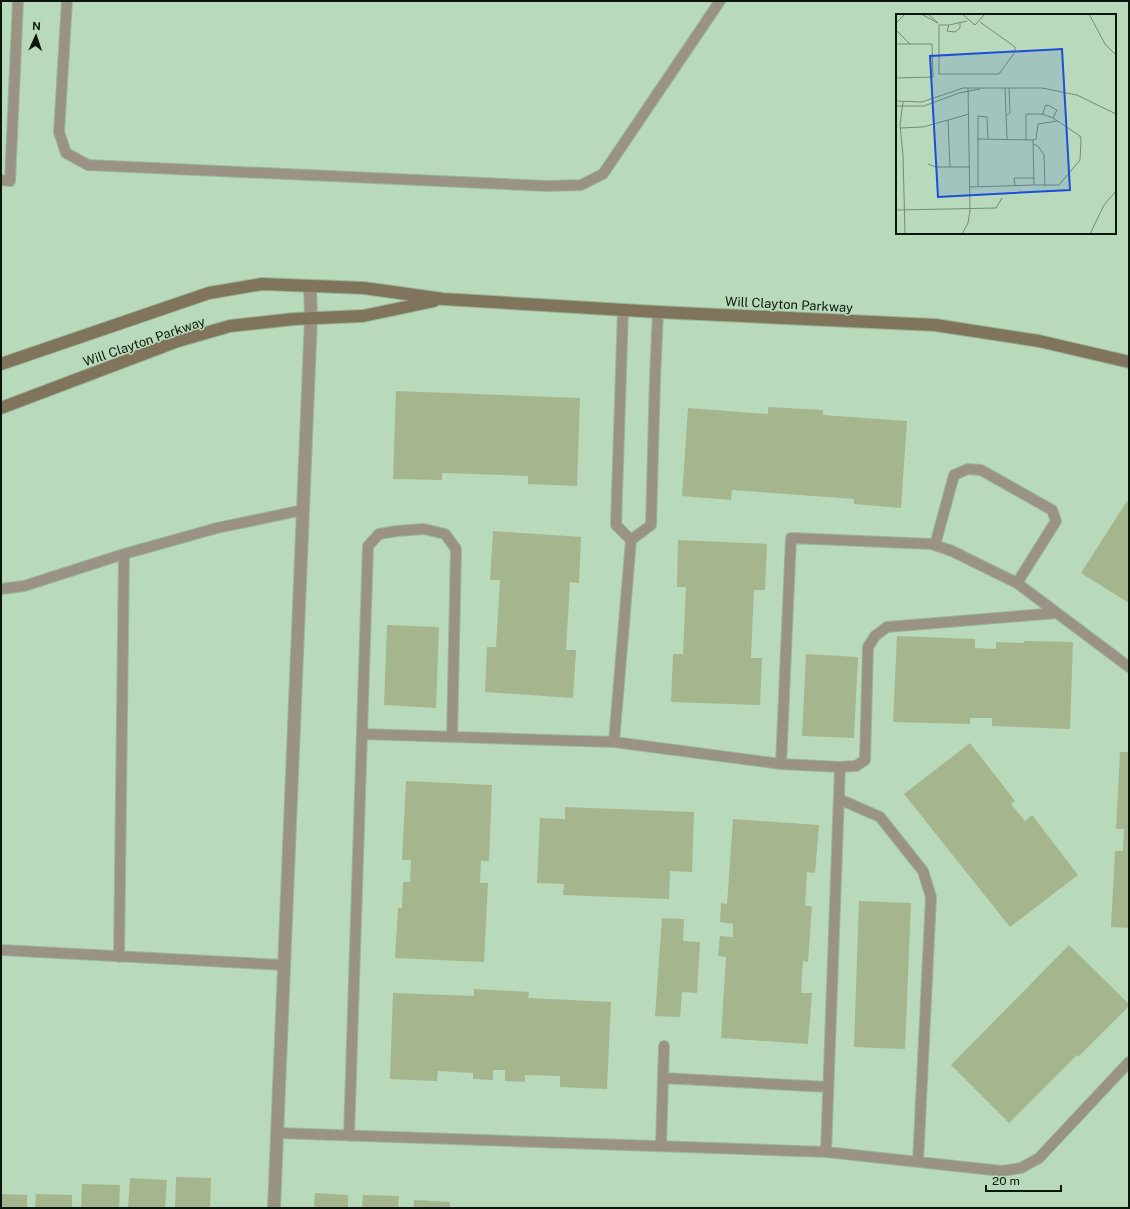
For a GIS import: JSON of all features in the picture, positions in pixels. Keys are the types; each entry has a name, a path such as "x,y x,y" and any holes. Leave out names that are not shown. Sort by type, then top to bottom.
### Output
{"street":[{"name":"Will Clayton Parkway","path":"1,364 209,293 262,284 364,288 443,299 658,312 936,325 1039,341 1129,362"},
{"path":"274,1208 311,318 310,286"},
{"name":"Will Clayton Parkway","path":"1,408 178,341 230,326 294,319 364,316 443,299"}],"lane":[{"path":"1,180 10,181 18,1"},
{"path":"68,1 59,132 66,153 88,165 547,186 581,185 603,174 720,1"},
{"path":"624,310 616,526 631,540"},
{"path":"614,742 631,540 651,525 658,312"},
{"path":"935,545 954,475 968,469 981,470 1052,510 1056,521 1017,583"},
{"path":"1,589 24,586 124,554 217,528 303,510"},
{"path":"349,1136 368,546 379,534 424,529 445,534 456,549 452,737"},
{"path":"781,764 791,538 935,545 952,551 1017,583 1129,667"},
{"path":"119,957 124,554"},
{"path":"362,734 614,742 781,764 840,767 856,766 865,760 868,647 875,636 887,627 1057,613"},
{"path":"826,1152 840,767"},
{"path":"839,799 880,817 923,871 931,897 918,1162"},
{"path":"1,950 284,965"},
{"path":"661,1146 664,1046"},
{"path":"277,1133 826,1152 1002,1171 1021,1168 1039,1158 1129,1062"},
{"path":"663,1078 828,1087"}],"building":[{"path":"396,391 580,398 577,486 528,484 528,476 442,473 442,480 393,479"},
{"path":"768,407 823,410 823,415 907,421 901,508 854,504 854,499 732,490 731,500 682,496 688,408 768,414"},
{"path":"1127,501 1129,502 1129,603 1081,573"},
{"path":"493,531 581,537 579,583 570,582 566,650 576,650 573,698 485,692 487,647 496,647 500,580 490,580"},
{"path":"678,540 767,544 765,590 754,590 751,658 762,658 760,705 671,702 673,654 683,654 686,587 677,587"},
{"path":"387,625 439,627 436,708 384,705"},
{"path":"897,636 975,639 975,648 996,649 996,642 1073,642 1070,729 992,726 992,718 970,718 970,724 893,722"},
{"path":"806,654 858,657 854,738 802,736"},
{"path":"970,743 1015,801 1011,804 1025,821 1032,815 1078,875 1010,927 904,794"},
{"path":"1120,752 1129,752 1129,928 1111,927 1115,851 1123,851 1124,829 1116,829"},
{"path":"406,781 492,785 489,861 481,861 480,883 488,883 484,962 395,958 398,908 402,908 403,882 410,882 411,860 402,860"},
{"path":"565,807 694,812 692,872 670,871 669,899 563,895 564,884 537,883 540,818 565,819"},
{"path":"733,819 819,825 815,873 807,872 805,906 812,906 808,962 803,961 801,993 812,993 808,1044 721,1038 726,957 718,956 720,936 733,937 733,924 720,922 721,903 727,904"},
{"path":"859,901 911,903 905,1049 854,1047"},
{"path":"662,918 684,919 683,941 700,942 697,993 682,992 680,1017 655,1016"},
{"path":"1069,945 1129,1004 1129,1006 1078,1057 1077,1055 1009,1123 951,1065"},
{"path":"474,989 529,992 528,998 611,1002 607,1089 560,1087 560,1076 525,1075 525,1082 505,1081 505,1070 493,1070 493,1080 473,1079 473,1073 438,1071 437,1081 390,1079 393,993 474,996"},
{"path":"176,1177 211,1178 210,1208 175,1208"},
{"path":"130,1178 167,1180 165,1208 128,1208"},
{"path":"82,1184 120,1185 119,1208 81,1208"},
{"path":"315,1193 348,1195 348,1208 314,1208"},
{"path":"1,1194 27,1195 27,1208 1,1208"},
{"path":"36,1194 72,1195 72,1208 35,1208"},
{"path":"363,1195 399,1196 398,1208 362,1208"},
{"path":"414,1200 450,1202 450,1208 414,1208"}]}
